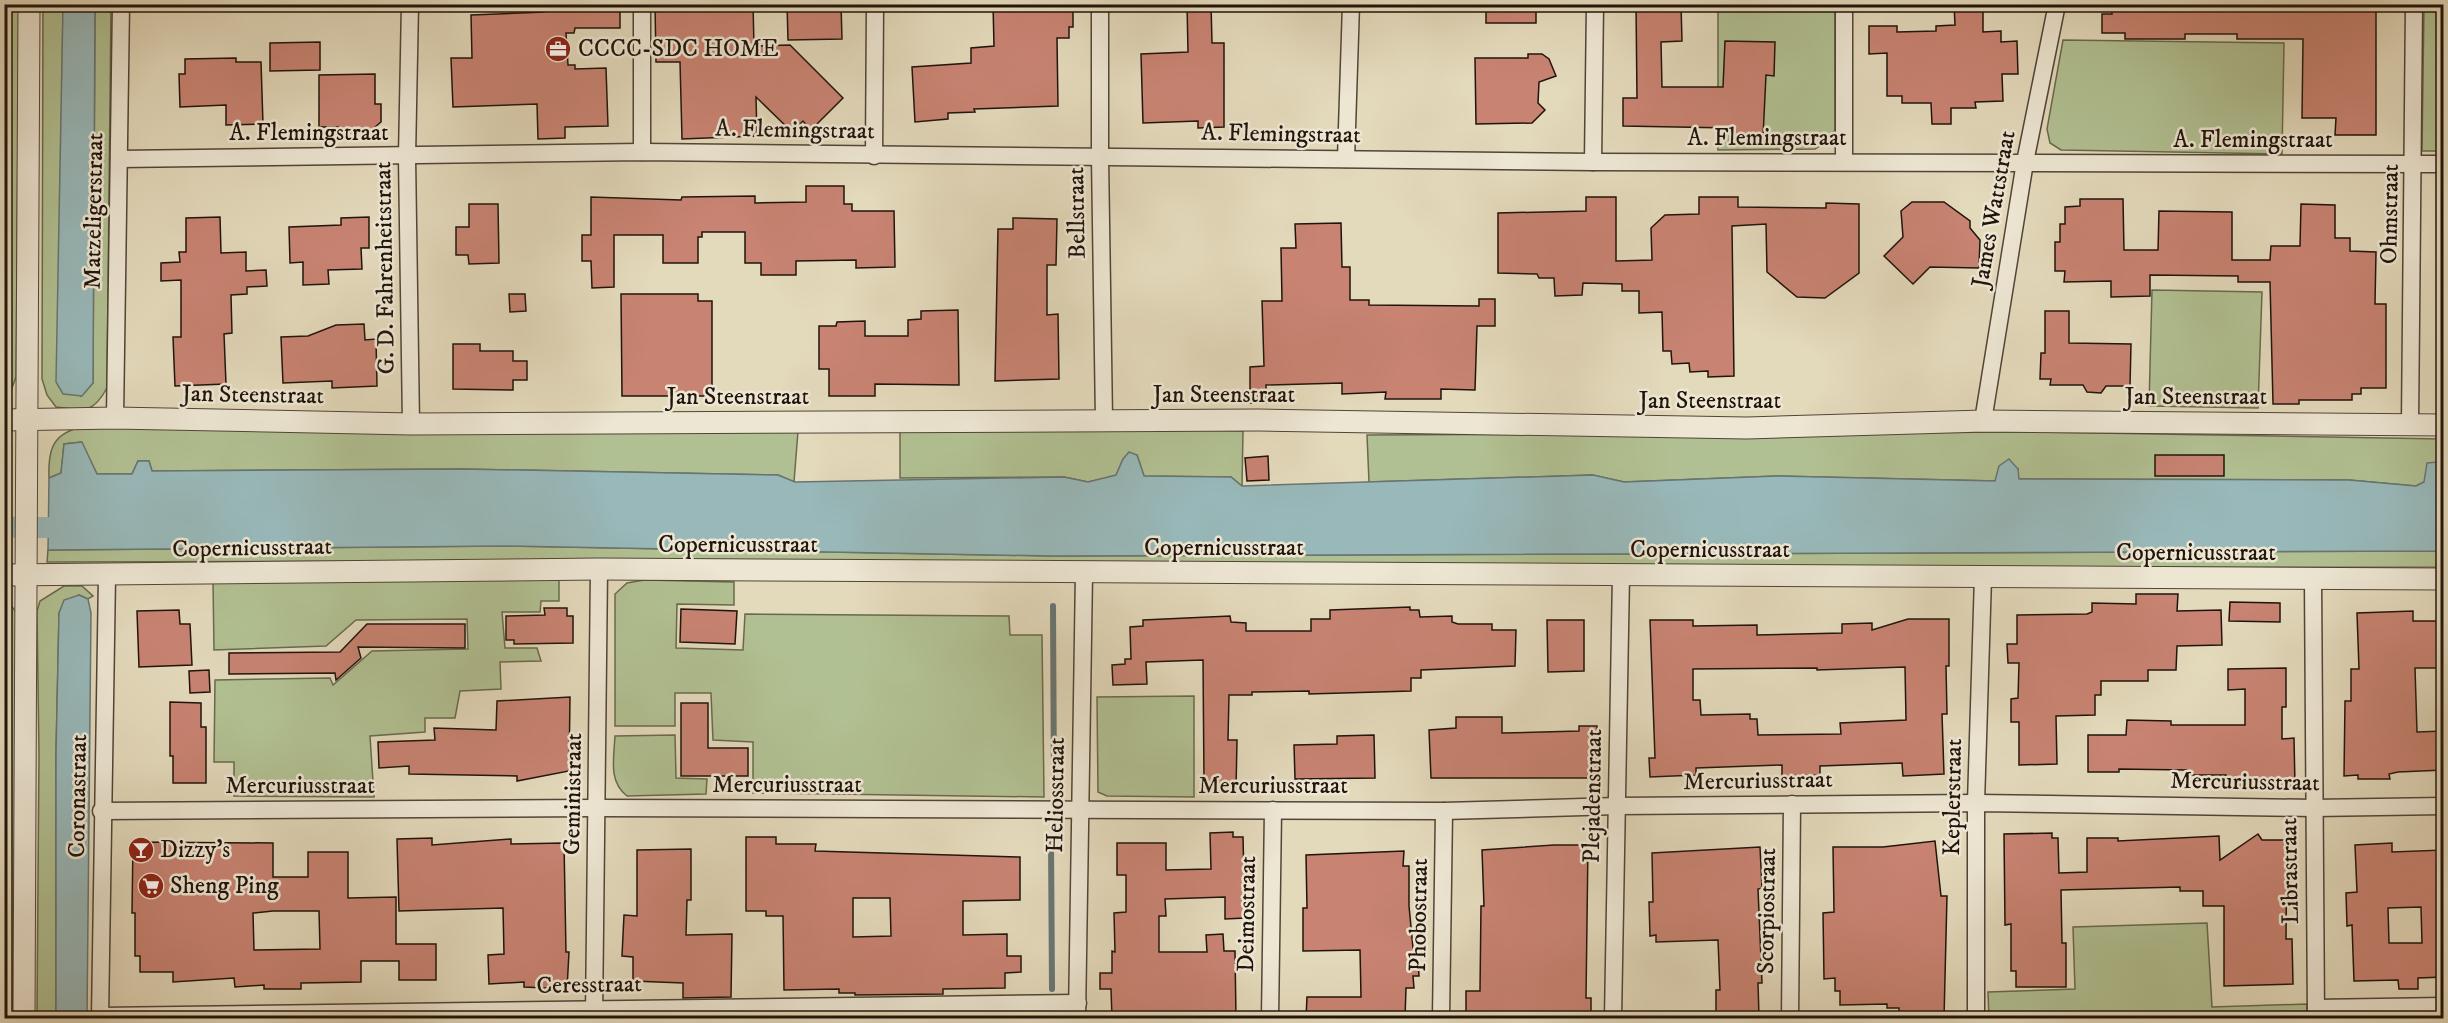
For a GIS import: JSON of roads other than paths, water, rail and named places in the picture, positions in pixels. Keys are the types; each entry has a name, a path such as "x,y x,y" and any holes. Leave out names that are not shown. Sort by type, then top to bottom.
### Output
{"street":[{"path":"24,1018 26,466 15,420 29,4"},
{"name":"Matzeligerstraat","path":"115,418 121,4"},
{"name":"G. D. Fahrenheitstraat","path":"411,4 407,157 411,424"},
{"path":"642,4 642,152"},
{"path":"874,156 875,4"},
{"name":"Bellstraat","path":"1101,4 1100,156 1104,420"},
{"path":"1346,159 1351,4"},
{"path":"1593,162 1595,4"},
{"path":"1844,4 1844,162"},
{"name":"James Wattstraat","path":"1983,422 2025,162 2057,4"},
{"name":"Ohmstraat","path":"2410,424 2415,164 2415,4"},
{"name":"A. Flemingstraat","path":"119,159 407,157 642,152 1593,162 2444,164"},
{"name":"Jan Steenstraat","path":"15,420 115,418 411,424 1259,420 1747,428 1983,422 2444,425"},
{"name":"Copernicusstraat","path":"4,575 27,568 107,575 599,569 2444,579"},
{"name":"Geministraat","path":"594,1014 599,569"},
{"name":"Heliosstraat","path":"1078,1011 1084,573"},
{"name":"Coronastraat","path":"100,1017 101,811 107,575"},
{"name":"Plejadenstraat","path":"1613,1018 1621,575"},
{"name":"Keplerstraat","path":"1976,1018 1976,803 1983,577"},
{"name":"Librastraat","path":"2313,579 2316,1013"},
{"name":"Mercuriusstraat","path":"101,811 596,808 1444,812 1617,806 1976,803 2313,808 2444,806"},
{"name":"Scorpiostraat","path":"1790,1018 1792,804"},
{"name":"Deimostraat","path":"1270,1018 1273,810"},
{"name":"Phobostraat","path":"1441,1018 1444,812"},
{"path":"2316,1013 2444,1006"},
{"name":"Ceresstraat","path":"100,1017 1078,1011"}],"water":[{"path":"63,5 95,5 93,383 82,396 63,394 56,382"},
{"path":"82,442 97,474 132,474 138,461 149,461 152,471 463,469 778,475 795,482 1064,477 1088,482 1116,475 1129,452 1137,455 1144,476 1231,477 1242,486 1593,475 1624,482 1777,476 1995,481 1999,466 2009,459 2018,469 2019,479 2349,480 2416,486 2424,482 2427,463 2438,462 2443,476 2444,551 1052,556 503,546 48,550 49,478 61,473 64,444"},
{"path":"5,471 10,478 9,554 5,554"},
{"path":"79,595 88,599 91,613 87,1018 56,1018 56,753 59,613 64,600"}],"waterway":[{"path":"4,527 76,528"},
{"path":"1053,606 1054,788"},
{"path":"1051,840 1052,989"}],"place":[{"name":"CCCC-SDC HOME","path":"558,49"},
{"name":"Dizzy’s","path":"141,850"},
{"name":"Sheng Ping","path":"151,886"}]}
